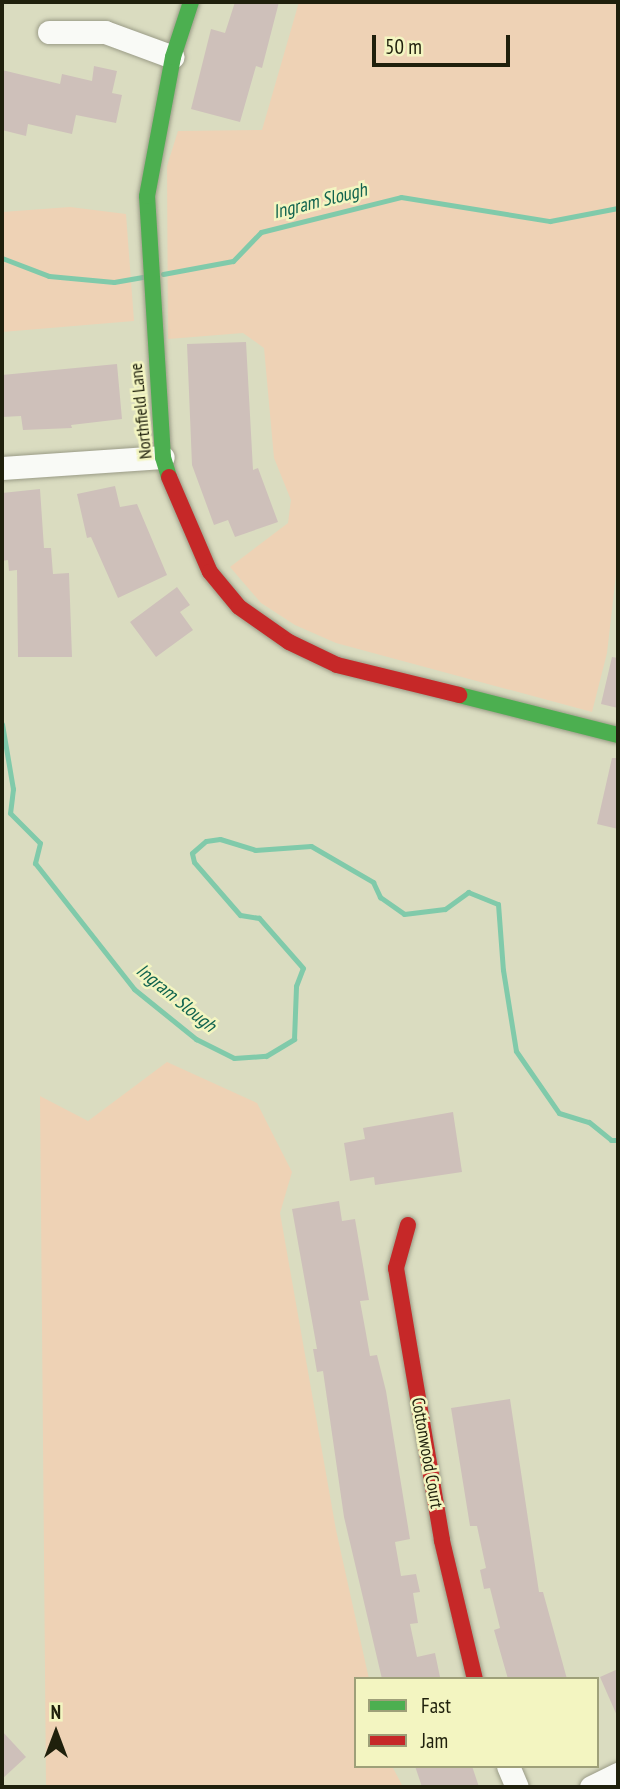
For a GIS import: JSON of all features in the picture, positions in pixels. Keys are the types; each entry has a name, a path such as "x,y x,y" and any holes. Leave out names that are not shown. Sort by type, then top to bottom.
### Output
{"street":[{"name":"Northfield Lane","path":"191,2 173,57 147,196 153,342 163,457 177,504 211,572 239,607 289,642 337,665 618,735"},
{"path":"49,32 105,32 173,57"},
{"path":"2,468 163,457"},
{"name":"Cottonwood Court","path":"408,1225 396,1268 442,1541 474,1677"},
{"path":"509,1768 517,1787"},
{"path":"591,1787 618,1774"}],"shaded area":[{"path":"299,2 618,2 618,557 607,653 592,712 336,643 295,625 261,603 230,567 288,523 291,500 274,458 264,348 243,333 168,339 167,166 178,131 262,130"},
{"path":"70,207 126,214 134,321 2,332 2,212"},
{"path":"167,1062 257,1103 292,1172 280,1213 336,1530 369,1677 354,1677 354,1768 393,1768 403,1787 46,1787 40,1096 88,1121"}],"building":[{"path":"235,2 279,2 262,68 256,66 240,122 191,109 211,29 225,33"},
{"path":"94,66 117,71 112,93 122,95 116,123 76,115 72,134 28,124 26,136 2,130 2,70 60,84 62,74 92,81"},
{"path":"246,342 253,470 258,468 278,522 235,537 228,520 214,525 192,465 187,344"},
{"path":"117,364 122,419 71,425 72,428 23,430 21,416 2,417 2,375"},
{"path":"115,486 120,507 137,504 167,575 118,598 91,537 87,538 77,494"},
{"path":"40,489 44,548 51,548 53,574 69,573 72,657 18,657 17,570 9,571 8,560 2,561 2,493"},
{"path":"177,587 190,605 180,612 193,630 156,657 130,622"},
{"path":"612,657 618,658 618,708 601,704"},
{"path":"612,758 618,758 618,829 597,824"},
{"path":"453,1112 462,1172 375,1185 374,1177 350,1181 344,1143 365,1139 363,1128"},
{"path":"339,1201 342,1221 355,1219 369,1300 360,1301 370,1356 377,1355 386,1391 410,1539 395,1542 401,1576 416,1574 420,1592 413,1593 418,1623 410,1624 417,1657 435,1653 440,1677 382,1677 344,1517 323,1371 317,1372 313,1349 317,1349 292,1209"},
{"path":"510,1399 539,1592 543,1592 566,1677 507,1677 494,1630 500,1628 490,1588 484,1589 480,1570 486,1568 477,1526 470,1526 451,1408"},
{"path":"618,1669 618,1718 600,1677"},
{"path":"2,1731 26,1757 2,1779"},
{"path":"416,1768 473,1768 479,1787 422,1787"}],"waterway":[{"name":"Ingram Slough","path":"163,274 233,261 261,232 401,197 550,221 618,208"},
{"name":"Ingram Slough","path":"2,258 49,276 114,282 143,277"},
{"name":"Ingram Slough","path":"2,724 13,789 10,813 40,843 35,863 134,989 196,1039 234,1058 266,1056 294,1039 296,986 303,968 259,918 240,915 194,862 192,853 206,841 220,839 255,850 311,846 373,882 380,897 404,914 445,909 468,892 498,904 503,970 516,1051 559,1113 589,1122 611,1140 618,1140"}],"traffic: fast":[{"path":"169,477 163,457 147,196 173,57 191,2"},
{"path":"459,695 618,735"}],"traffic: jam":[{"path":"169,477 210,572 239,607 289,642 337,665 459,695"},
{"path":"408,1225 396,1268 442,1541 475,1677"}]}
